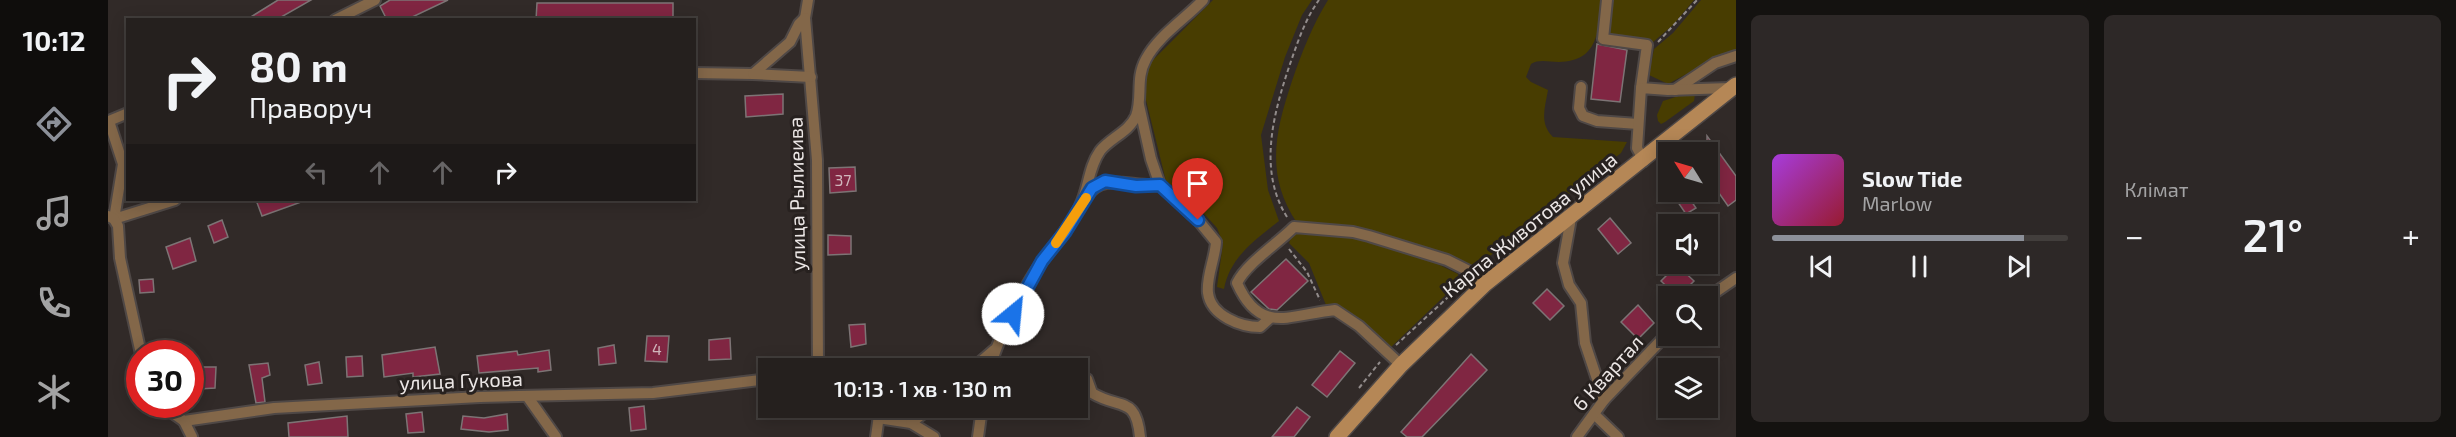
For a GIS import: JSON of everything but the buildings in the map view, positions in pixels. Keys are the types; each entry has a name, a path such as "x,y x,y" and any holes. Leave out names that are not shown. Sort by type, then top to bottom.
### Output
{"main road":[{"name":"Карпа Животова улица","path":"1337,437 1401,365 1485,284 1644,161 1734,87"}],"street":[{"path":"339,18 375,0"},
{"name":"улица Рылиеива","path":"808,0 805,18 817,160 818,358"},
{"path":"1203,0 1161,39 1146,58 1137,81 1139,105 1151,159 1160,185 1198,220 1216,242 1208,294 1215,308 1245,327 1260,327 1270,318"},
{"path":"1607,0 1603,39 1647,45 1636,148 1644,161"},
{"name":"улица Рылиеива","path":"753,74 790,42 799,24 805,18"},
{"path":"1675,90 1715,63 1736,56"},
{"path":"696,73 811,77"},
{"path":"1581,87 1580,108 1583,116 1596,121 1638,124"},
{"path":"1641,88 1675,90 1734,87"},
{"path":"1081,205 1090,168 1101,149 1120,135 1135,118 1139,105"},
{"path":"111,217 122,183 123,164 113,153 108,121 126,114"},
{"path":"992,358 994,350 1042,261 1092,188 1105,181 1136,186 1160,185"},
{"path":"111,217 171,201"},
{"path":"111,217 118,226 120,258 138,340"},
{"path":"1571,218 1563,263 1569,285 1581,303 1585,343 1604,400"},
{"path":"1401,365 1359,326 1335,310 1284,320 1263,316 1245,302 1237,283 1243,270 1294,227 1353,231 1448,260 1471,272 1485,284"},
{"path":"1718,290 1736,278"},
{"name":"6 Квартал","path":"1577,437 1604,400 1658,343"},
{"path":"985,358 994,350"},
{"name":"улица Гукова","path":"184,421 274,408 527,396 653,393 758,380"},
{"path":"1088,382 1092,393 1131,409 1138,418 1140,437"},
{"path":"527,396 556,437"},
{"path":"1594,414 1618,437"},
{"path":"180,418 184,421 192,437"},
{"path":"876,437 878,418"},
{"path":"895,418 911,423 934,437"},
{"path":"911,423 917,418"},
{"path":"978,437 981,418"}],"path":[{"path":"1294,227 1281,207 1272,174 1270,138 1276,106 1297,43 1319,0"},
{"path":"1646,53 1675,26 1697,0"},
{"path":"1281,240 1307,272 1324,311"}],"shaded area":[{"path":"1213,0 1312,0 1302,15 1285,57 1261,135 1268,190 1279,221 1253,242 1238,258 1224,289 1217,287 1223,243 1217,228 1199,208 1166,181 1142,84 1152,61"},
{"path":"1328,0 1602,0 1597,33 1589,50 1572,60 1534,62 1526,77 1548,90 1544,121 1553,137 1627,142 1621,153 1476,267 1447,255 1297,223 1280,188 1276,153 1278,136 1286,100 1300,60 1312,29"},
{"path":"1609,0 1694,0 1673,25 1652,43 1606,37"},
{"path":"1701,0 1736,0 1736,51 1714,59 1668,84 1649,75 1654,49 1673,33"},
{"path":"1685,94 1695,94 1694,101 1661,124 1657,115 1663,101"},
{"path":"1293,233 1352,236 1429,260 1458,274 1457,284 1390,348 1352,314 1344,309 1326,305 1309,263 1289,243"}],"slow traffic":[{"path":"1056,243 1086,198"}],"route":[{"path":"1013,314 1042,261 1065,232 1092,188 1105,181 1136,186 1160,185 1198,220"}]}
